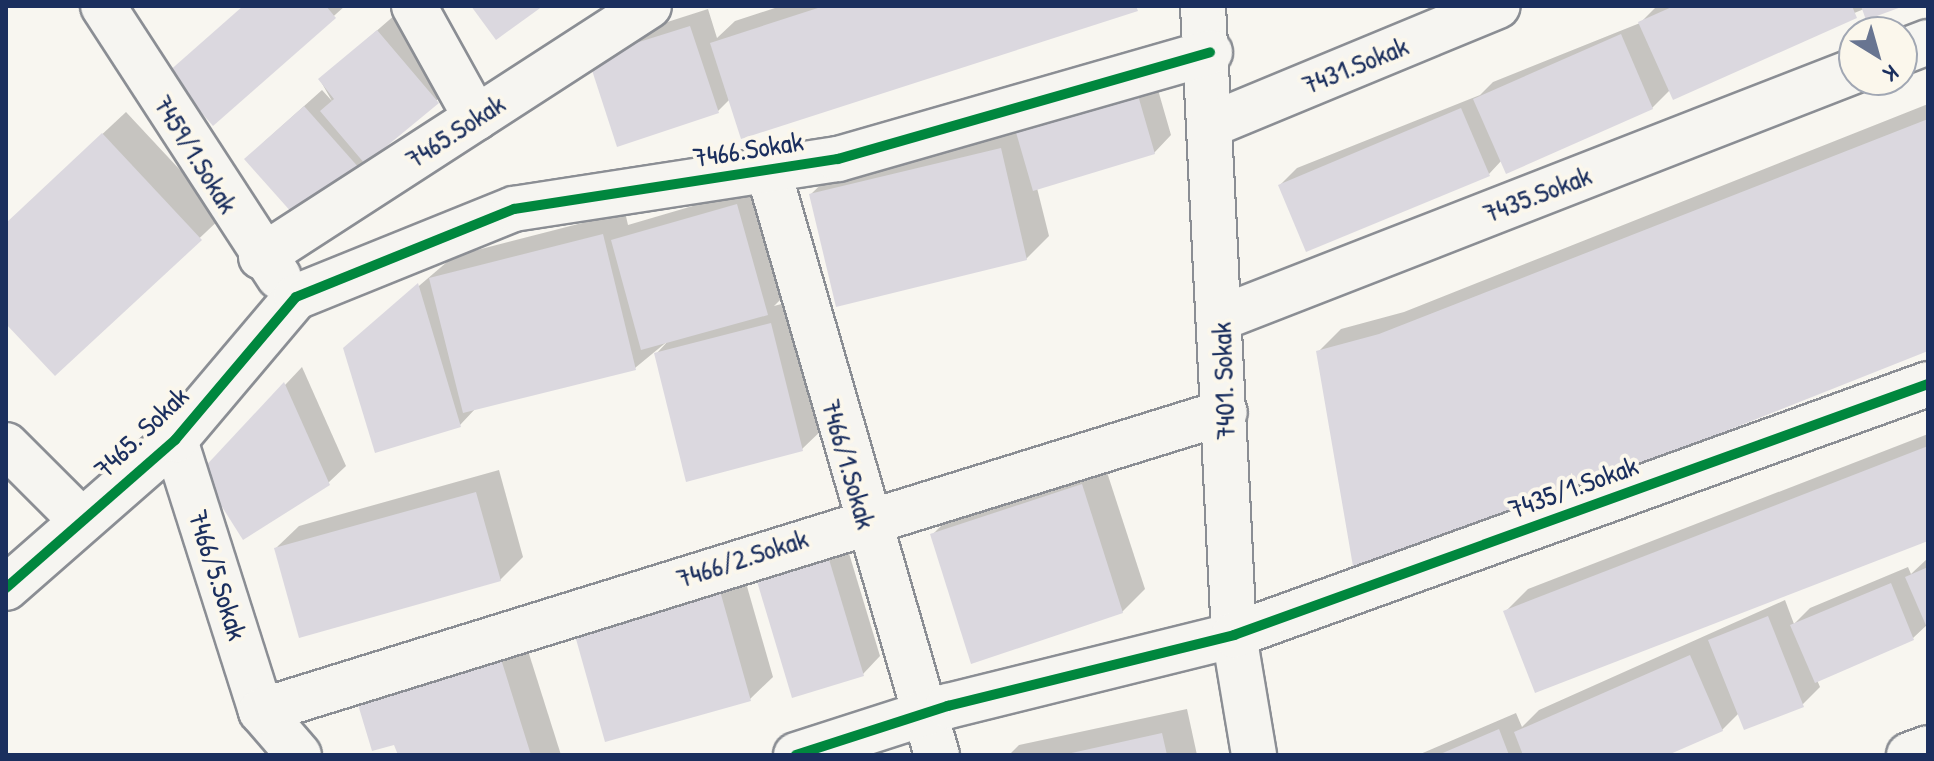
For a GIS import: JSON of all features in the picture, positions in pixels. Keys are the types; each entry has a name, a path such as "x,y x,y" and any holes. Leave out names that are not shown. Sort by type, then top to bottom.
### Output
{"street":[{"name":"7459/1.Sokak","path":"103,6 261,257 296,297"},
{"path":"414,6 476,118"},
{"name":"7465.Sokak","path":"261,257 649,6"},
{"name":"7401. Sokak","path":"1203,6 1210,52 1234,635 1254,755"},
{"name":"7431.Sokak","path":"1213,124 1498,6"},
{"name":"7466.Sokak","path":"296,297 514,209 838,159 1210,52"},
{"name":"7435.Sokak","path":"1221,318 1838,77"},
{"name":"7466/1.Sokak","path":"768,170 865,519 937,755"},
{"name":"7465. Sokak","path":"6,588 175,440 296,297"},
{"name":"7435/1.Sokak","path":"796,755 924,713 1234,635 1928,384"},
{"name":"7466/2.Sokak","path":"261,711 865,519 1225,412"},
{"name":"7466/5.Sokak","path":"175,440 261,711"},
{"path":"6,445 82,521"},
{"path":"261,711 299,755"},
{"path":"1909,755 1928,748"}],"building":[{"path":"243,6 326,6 336,18 213,126 167,73"},
{"path":"471,6 543,6 496,40"},
{"path":"824,6 1136,6 1138,11 741,139 710,43"},
{"path":"1674,6 1852,6 1856,16 1838,16 1838,26 1673,100 1638,22"},
{"path":"1861,6 1904,6 1877,16 1865,16"},
{"path":"690,26 719,113 617,147 588,58"},
{"path":"377,30 439,103 365,164 320,111 334,99 318,79"},
{"path":"1621,34 1653,109 1506,174 1473,99"},
{"path":"1135,85 1155,154 1033,191 1013,122"},
{"path":"304,106 360,169 301,223 244,159"},
{"path":"1461,108 1490,176 1306,252 1278,185"},
{"path":"1928,119 1928,351 1355,578 1316,351 1379,334"},
{"path":"102,133 202,240 55,376 6,324 6,223"},
{"path":"1001,148 1027,260 836,307 809,194"},
{"path":"737,204 768,315 641,350 611,240"},
{"path":"603,234 636,370 463,413 429,278"},
{"path":"418,283 461,427 375,453 343,348"},
{"path":"771,323 803,451 686,482 654,353"},
{"path":"284,382 330,485 243,540 200,472"},
{"path":"1928,446 1928,541 1535,693 1503,611"},
{"path":"1082,484 1123,613 971,664 930,534"},
{"path":"476,492 501,581 299,638 274,548"},
{"path":"828,556 864,676 792,698 756,578"},
{"path":"1928,567 1928,630 1905,577"},
{"path":"1891,583 1914,640 1815,683 1790,625"},
{"path":"720,591 751,701 605,742 574,632"},
{"path":"1768,616 1804,707 1744,730 1708,640"},
{"path":"1690,655 1723,731 1668,755 1523,755 1514,732"},
{"path":"501,659 531,755 398,755 394,745 372,751 356,698"},
{"path":"1499,729 1509,755 1438,755"},
{"path":"1162,733 1167,755 1067,755 1067,754"}],"cycle path":[{"path":"6,588 175,440 296,297 514,209 838,159 1210,52"},
{"path":"796,755 948,706 1234,635 1928,384"}]}
